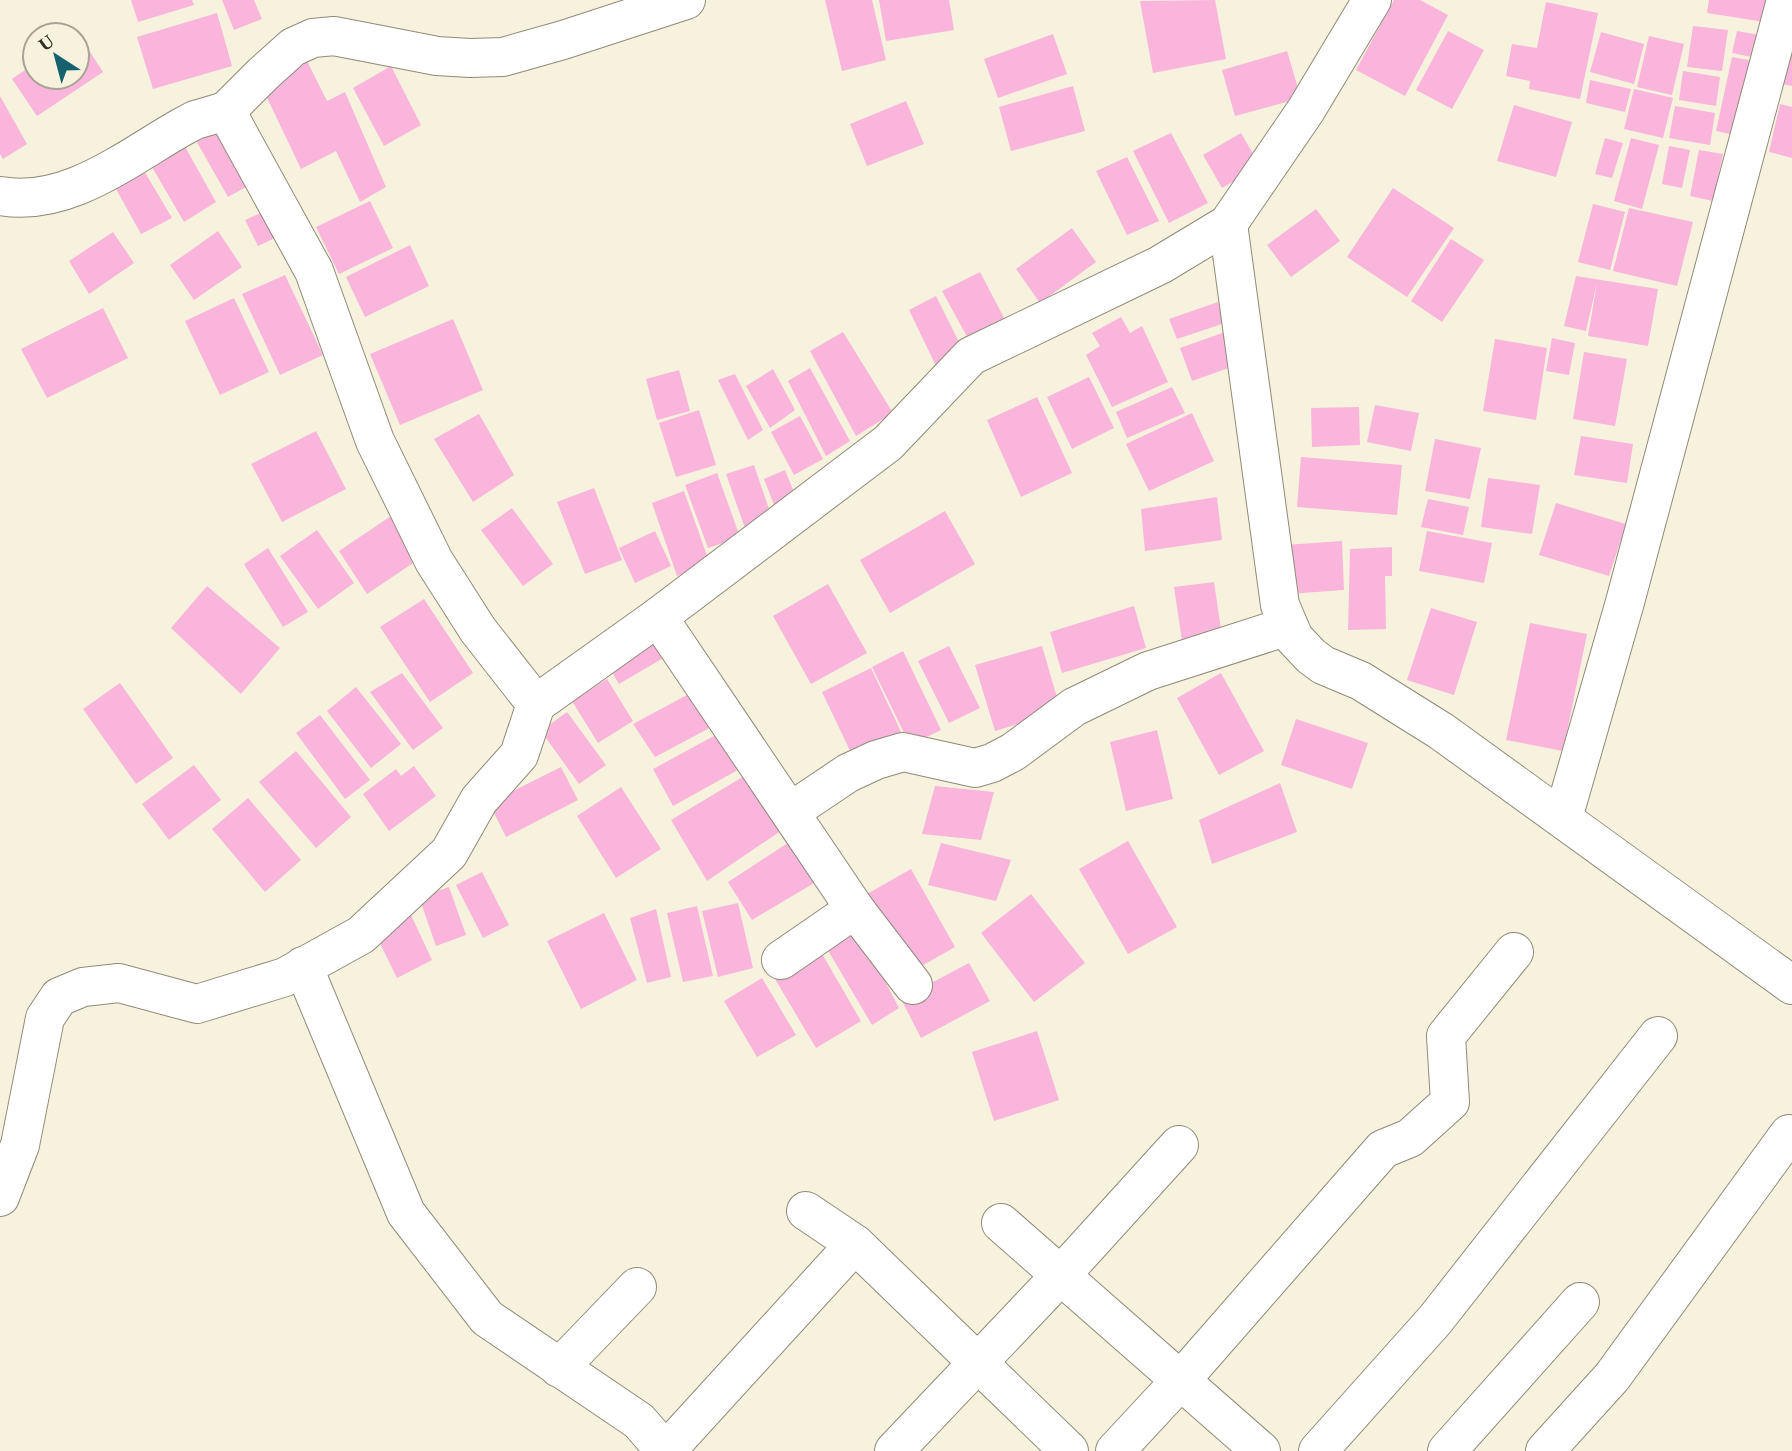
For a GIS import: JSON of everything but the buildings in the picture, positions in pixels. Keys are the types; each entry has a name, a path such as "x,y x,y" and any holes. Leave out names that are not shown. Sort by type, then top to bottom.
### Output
{"street":[{"path":"0,197 40,197 75,188 195,120 226,111 293,47 313,38 334,36 438,56 503,57 686,0"},
{"path":"1345,0 1351,39"},
{"path":"0,1197 20,1145 45,1018 59,997 83,986 119,983 197,1004 285,976 360,935 449,853 479,800 519,755 536,704 658,617 888,443 971,356 1160,265 1228,224 1306,110 1372,0"},
{"path":"1563,818 1626,602 1786,0"},
{"path":"226,111 314,271 375,441 434,561 478,630 536,704"},
{"path":"1228,224 1280,605 1287,626 1301,647 1323,665 1361,681 1441,731 1792,985"},
{"path":"658,617 855,909 914,985"},
{"path":"790,813 848,773 876,760 903,752 975,768 992,763 1013,752 1074,707 1149,671 1287,626"},
{"path":"781,960 855,909"},
{"path":"1115,1451 1180,1381 1382,1149 1410,1138 1450,1102 1446,1036 1514,952"},
{"path":"303,966 406,1213 487,1318 639,1421 659,1449 855,1244"},
{"path":"1318,1451 1435,1320 1658,1036"},
{"path":"1545,1451 1612,1377 1789,1134"},
{"path":"894,1451 1061,1275 1179,1145"},
{"path":"806,1211 855,1244 1069,1451"},
{"path":"1001,1223 1261,1451"},
{"path":"559,1368 637,1287"},
{"path":"1447,1451 1580,1303"}]}
